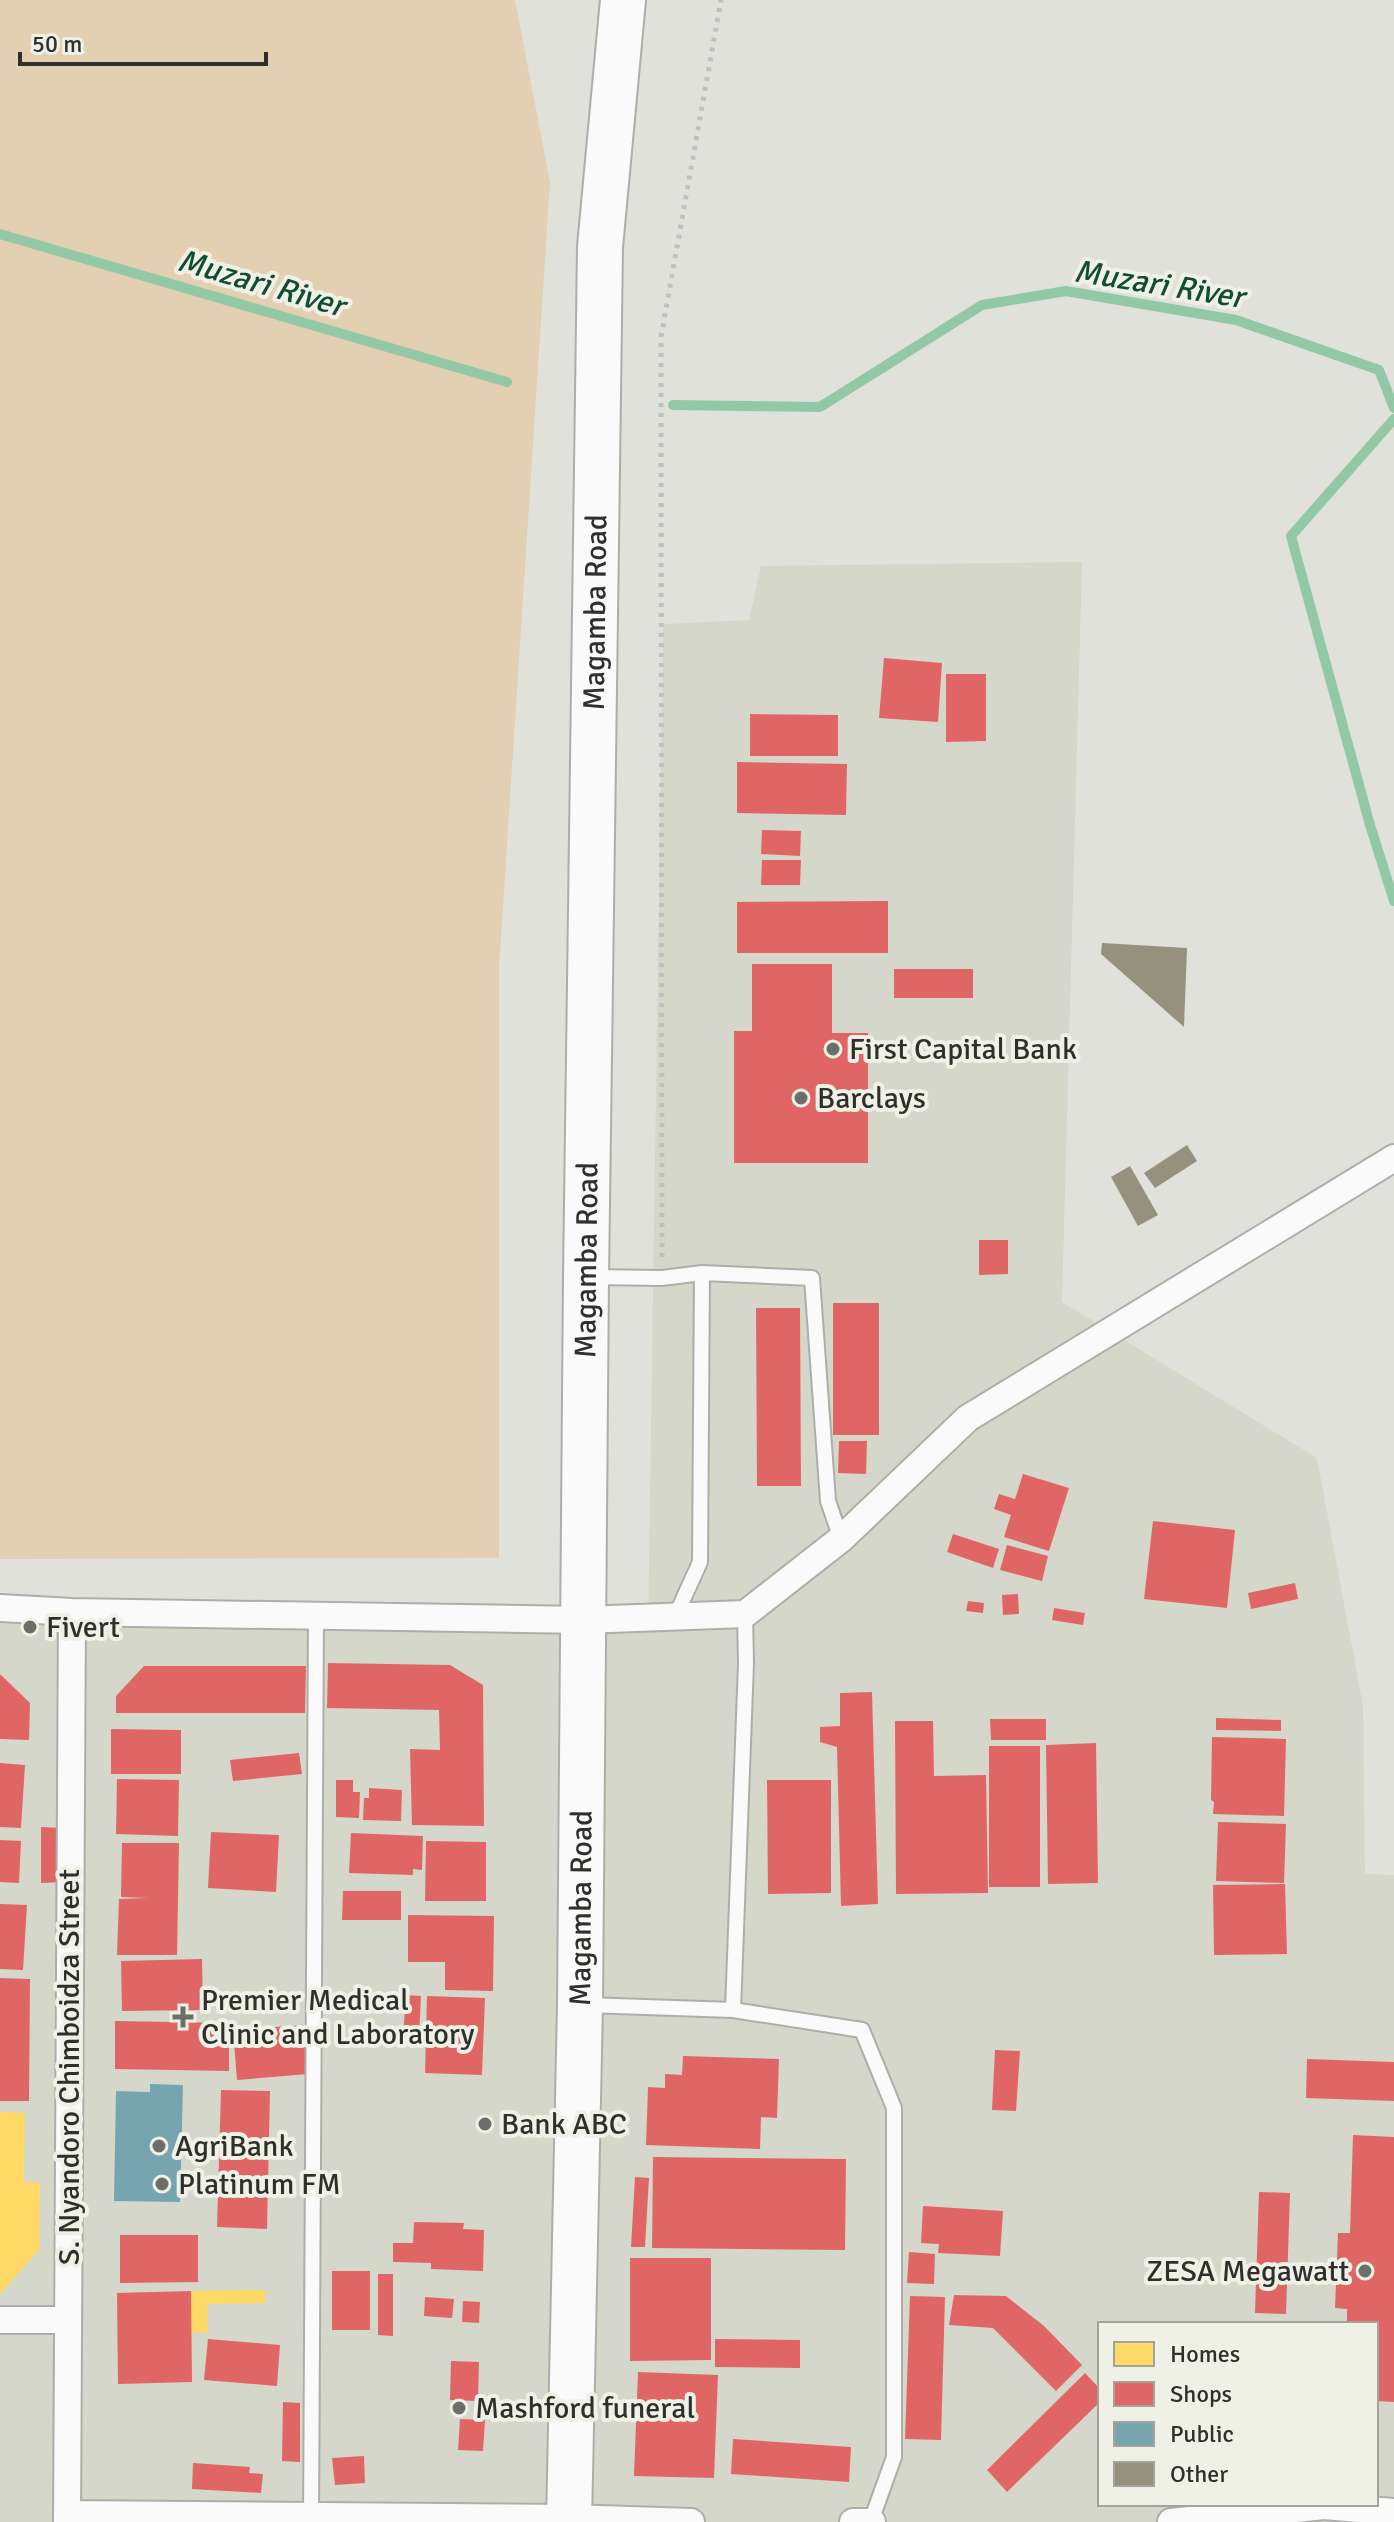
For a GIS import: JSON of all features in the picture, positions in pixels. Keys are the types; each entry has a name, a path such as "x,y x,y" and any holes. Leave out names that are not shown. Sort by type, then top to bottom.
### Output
{"highway":[{"name":"Magamba Road","path":"569,2520 580,2005 600,247 623,0"}],"street":[{"path":"0,1608 72,1612 583,1620 745,1614 841,1539 968,1418 1394,1158"},
{"name":"S. Nyandoro Chimboidza Street","path":"67,2518 72,1612"},
{"path":"0,2320 68,2320"},
{"path":"1171,2522 1324,2506 1394,2512"},
{"path":"67,2518 691,2522"}],"lane":[{"path":"586,1277 662,1278 702,1273 812,1278 828,1501 841,1539"},
{"path":"676,1615 700,1562 702,1273"},
{"path":"733,2010 746,1663 745,1614"},
{"path":"311,2519 316,1616"},
{"path":"580,2005 733,2010 862,2030 894,2108 894,2457 865,2522"}],"path":[{"path":"662,1278 661,337 721,0"}],"shaded area":[{"path":"0,0 515,0 550,182 499,968 499,1558 0,1559"},
{"path":"1082,562 1062,1302 1317,1458 1363,1706 1365,1874 1394,1875 1394,2522 0,2522 0,1623 648,1630 663,624 749,620 761,566"}],"building: Homes":[{"path":"0,2112 25,2113 24,2182 40,2183 39,2250 0,2294"},
{"path":"265,2290 266,2303 207,2304 208,2332 191,2332 191,2291"}],"building: Shops":[{"path":"884,658 942,663 938,722 879,718"},
{"path":"946,674 986,674 986,741 946,742"},
{"path":"750,714 838,715 838,756 750,756"},
{"path":"737,762 847,764 846,815 737,813"},
{"path":"762,830 801,831 800,856 761,854"},
{"path":"762,860 801,860 800,885 761,885"},
{"path":"888,901 888,953 737,953 737,902"},
{"name":"Barclays","path":"752,964 832,964 832,1033 868,1033 868,1163 734,1163 734,1031 752,1031"},
{"path":"894,969 973,969 973,998 894,998"},
{"path":"979,1240 1008,1240 1008,1274 979,1275"},
{"path":"833,1303 879,1303 879,1435 833,1435"},
{"path":"756,1308 800,1308 801,1486 757,1486"},
{"path":"839,1441 867,1441 866,1474 838,1473"},
{"path":"1023,1474 1069,1488 1049,1551 1004,1537 1011,1515 994,1509 999,1494 1015,1499"},
{"path":"1153,1521 1235,1530 1227,1608 1144,1599"},
{"path":"953,1534 999,1549 993,1568 947,1552"},
{"path":"1007,1545 1048,1556 1042,1581 1000,1570"},
{"path":"1295,1583 1298,1599 1251,1609 1248,1593"},
{"path":"1018,1594 1019,1614 1003,1615 1002,1595"},
{"path":"968,1601 984,1603 983,1613 966,1611"},
{"path":"1054,1608 1085,1613 1083,1625 1052,1620"},
{"path":"328,1663 450,1665 483,1685 484,1826 412,1825 410,1749 440,1750 439,1710 327,1708"},
{"path":"144,1666 306,1666 305,1713 116,1713 116,1696"},
{"path":"0,1674 30,1703 29,1740 0,1739"},
{"path":"872,1692 878,1904 841,1906 837,1747 820,1742 820,1727 840,1726 840,1693"},
{"path":"1216,1718 1281,1720 1281,1731 1216,1730"},
{"path":"990,1719 1046,1719 1046,1740 991,1740"},
{"path":"895,1721 933,1721 934,1776 986,1775 988,1893 896,1894"},
{"path":"111,1729 181,1730 181,1774 111,1774"},
{"path":"1212,1737 1286,1739 1284,1816 1213,1814"},
{"path":"1096,1743 1098,1883 1048,1884 1046,1745"},
{"path":"989,1746 1040,1746 1040,1887 989,1887"},
{"path":"299,1753 302,1774 233,1781 230,1760"},
{"path":"0,1763 25,1765 21,1828 0,1827"},
{"path":"117,1779 179,1780 178,1836 116,1834"},
{"path":"336,1780 353,1780 353,1792 360,1792 359,1818 336,1817"},
{"path":"767,1780 831,1780 831,1893 768,1894"},
{"path":"369,1788 402,1790 401,1821 363,1820 364,1798 369,1798"},
{"path":"1218,1822 1286,1824 1284,1883 1216,1881"},
{"path":"41,1827 63,1828 64,1882 41,1883"},
{"path":"211,1832 279,1835 276,1892 208,1888"},
{"path":"351,1833 423,1836 422,1870 413,1869 413,1875 349,1873"},
{"path":"0,1840 21,1841 19,1883 0,1882"},
{"path":"426,1841 486,1842 486,1901 425,1901"},
{"path":"122,1843 179,1843 177,1955 117,1955 119,1899 148,1898 121,1897"},
{"path":"1285,1884 1287,1954 1214,1955 1213,1885"},
{"path":"343,1891 401,1891 401,1920 342,1920"},
{"path":"0,1904 27,1905 23,1970 0,1969"},
{"path":"408,1915 494,1916 493,1991 445,1990 445,1962 408,1962"},
{"path":"202,1959 203,2010 122,2011 121,1961"},
{"path":"0,1978 30,1979 29,2101 0,2101"},
{"path":"406,1995 421,1996 419,2037 403,2036"},
{"path":"427,1996 485,1998 482,2075 425,2073"},
{"path":"115,2021 229,2023 229,2071 115,2069"},
{"path":"304,2025 308,2074 237,2080 233,2030"},
{"path":"995,2050 1020,2051 1016,2111 992,2110"},
{"path":"683,2056 779,2059 777,2118 761,2117 760,2149 646,2145 648,2087 665,2088 665,2074 682,2075"},
{"path":"1307,2059 1394,2062 1394,2101 1306,2098"},
{"path":"221,2090 270,2091 267,2229 217,2227"},
{"name":"ZESA Megawatt","path":"1353,2135 1394,2137 1394,2402 1378,2401 1378,2322 1347,2322 1347,2309 1335,2308 1338,2233 1350,2233"},
{"path":"653,2157 846,2159 845,2250 652,2248"},
{"path":"635,2177 649,2178 645,2247 631,2247"},
{"path":"1259,2192 1290,2193 1286,2314 1255,2313"},
{"path":"923,2206 1003,2211 1000,2256 938,2253 939,2244 921,2243"},
{"path":"414,2222 464,2223 463,2229 484,2230 483,2271 431,2269 431,2263 393,2262 393,2243 413,2243"},
{"path":"120,2235 198,2235 198,2282 120,2283"},
{"path":"909,2252 935,2254 934,2284 907,2283"},
{"path":"630,2258 711,2258 711,2360 630,2361"},
{"path":"332,2271 370,2271 370,2330 332,2330"},
{"path":"378,2274 393,2274 393,2336 378,2335"},
{"path":"191,2291 192,2382 118,2384 117,2293"},
{"path":"954,2295 1006,2296 1044,2326 1082,2365 1056,2391 993,2328 949,2325"},
{"path":"910,2296 945,2297 941,2440 905,2439"},
{"path":"425,2297 454,2299 452,2318 424,2316"},
{"path":"463,2301 480,2302 479,2323 462,2322"},
{"path":"208,2339 280,2345 277,2386 204,2380"},
{"path":"715,2339 800,2340 800,2368 715,2367"},
{"path":"451,2361 479,2362 478,2401 450,2400"},
{"path":"638,2372 718,2375 714,2478 634,2476"},
{"path":"1085,2373 1098,2387 1098,2404 1007,2492 987,2470"},
{"path":"283,2402 300,2403 300,2462 282,2461"},
{"path":"460,2419 485,2420 483,2451 458,2450"},
{"path":"733,2439 851,2447 849,2482 731,2474"},
{"path":"364,2456 365,2483 335,2485 332,2458"},
{"path":"193,2463 250,2467 249,2473 263,2474 261,2493 192,2489"}],"building: Public":[{"path":"150,2084 183,2085 180,2202 114,2201 116,2091 150,2092"}],"building: Other":[{"path":"1102,943 1187,948 1184,1027 1101,954"},
{"path":"1187,1145 1197,1161 1155,1188 1144,1173"},
{"path":"1130,1166 1158,1215 1138,1226 1111,1177"}],"waterway":[{"name":"Muzari River","path":"0,234 507,382"},
{"name":"Muzari River","path":"673,405 820,407 982,305 1066,291 1236,320 1379,370 1394,408"},
{"name":"Muzari River","path":"1394,419 1291,536 1370,825 1394,901"}],"place":[{"name":"First Capital Bank","path":"833,1049"},
{"name":"Barclays","path":"801,1098"},
{"name":"Fivert","path":"30,1627"},
{"name":"Premier Medical Clinic and Laboratory","path":"183,2017"},
{"name":"Bank ABC","path":"485,2124"},
{"name":"AgriBank","path":"159,2146"},
{"name":"Platinum FM","path":"162,2184"},
{"name":"ZESA Megawatt","path":"1365,2271"},
{"name":"Mashford funeral","path":"459,2408"}]}
